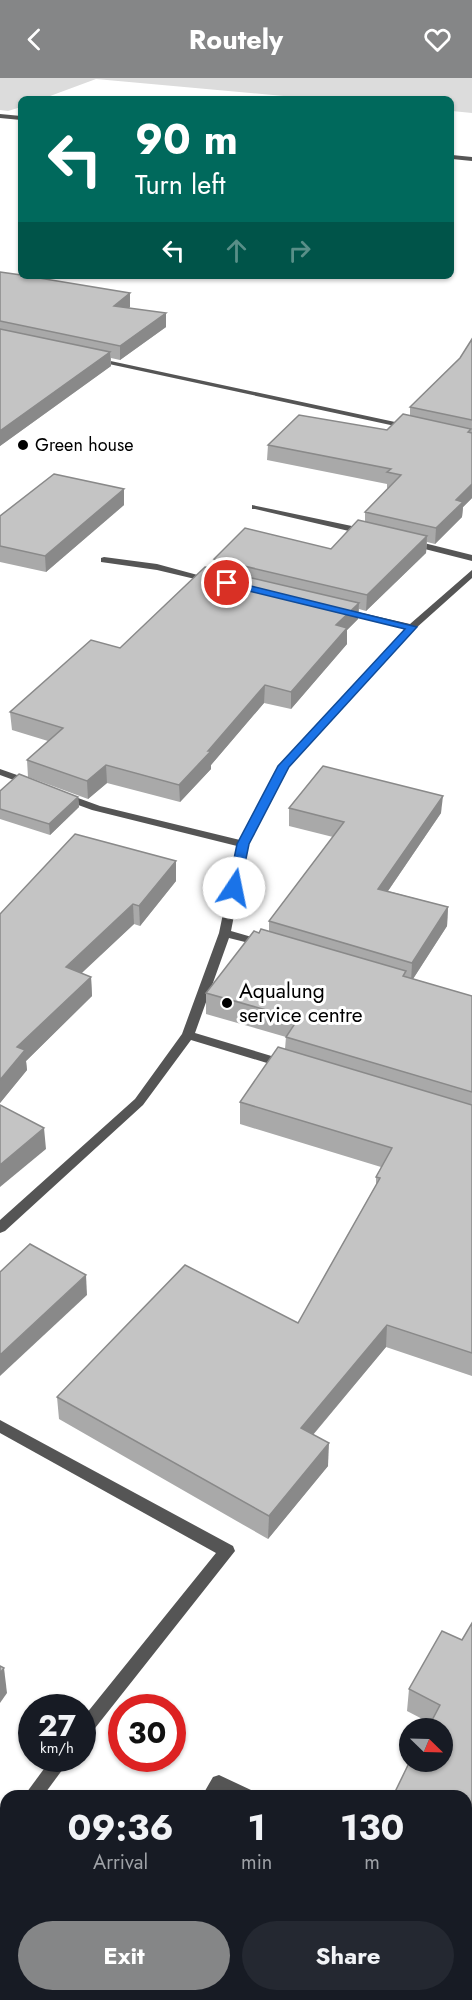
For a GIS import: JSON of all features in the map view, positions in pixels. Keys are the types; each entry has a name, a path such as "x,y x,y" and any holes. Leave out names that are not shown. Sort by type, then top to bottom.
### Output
{"street":[{"path":"0,116 18,118"},
{"path":"454,157 472,159"},
{"path":"81,356 417,428"},
{"path":"255,507 374,534"},
{"path":"406,542 472,558"},
{"path":"104,560 157,567 227,583"},
{"path":"0,1228 140,1102 188,1035 225,933 243,844 284,766 412,627 472,573"},
{"path":"332,607 412,627"},
{"path":"0,772 96,808 243,844"},
{"path":"225,933 270,946"},
{"path":"188,1035 301,1069"},
{"path":"0,1426 227,1551 96,1715"},
{"path":"37,1790 51,1772"},
{"path":"214,1790 219,1783 233,1790"}],"shaded area":[{"path":"0,78 472,78 472,113 454,111 454,96 283,96 96,79 50,96 18,96 18,108 8,111 0,110"}],"building":[{"path":"0,272 18,275 18,279 45,279 130,293 114,306 166,313 120,346 0,321"},
{"path":"0,329 110,352 0,431"},
{"path":"472,339 472,420 410,407 460,358"},
{"path":"403,414 471,429 468,432 472,433 472,484 456,500 463,502 436,528 365,512 401,475 387,472 391,469 268,445 299,415 387,430"},
{"path":"54,474 124,489 45,556 0,546 0,516"},
{"path":"358,520 427,536 367,595 214,559 245,528 331,549"},
{"path":"205,567 359,603 336,625 347,628 291,692 265,685 208,751 211,751 179,785 106,765 87,781 27,760 63,728 10,712 91,640 120,648"},
{"path":"323,766 443,796 378,889 448,907 412,963 269,921 344,822 289,808"},
{"path":"19,774 78,797 49,824 0,809 0,791"},
{"path":"75,834 176,861 139,906 133,904 66,967 91,977 17,1047 25,1050 0,1080 0,914"},
{"path":"261,929 406,971 403,976 472,996 472,1092 286,1037 298,1019 206,993 254,931 259,933"},
{"path":"278,1047 472,1105 472,1353 387,1325 301,1428 329,1443 269,1516 57,1397 185,1265 298,1323 380,1178 376,1177 392,1148 240,1102"},
{"path":"0,1105 44,1128 0,1165"},
{"path":"30,1244 86,1275 0,1355 0,1272"},
{"path":"472,1623 472,1790 396,1790 405,1772 453,1772 453,1718 433,1718 440,1705 409,1689 442,1631 462,1640"}],"place":[{"name":"Green house","path":"23,445"},
{"name":"Aqualung service centre","path":"227,1003"}],"route":[{"path":"227,583 412,627 284,766 243,844 234,888"}]}
